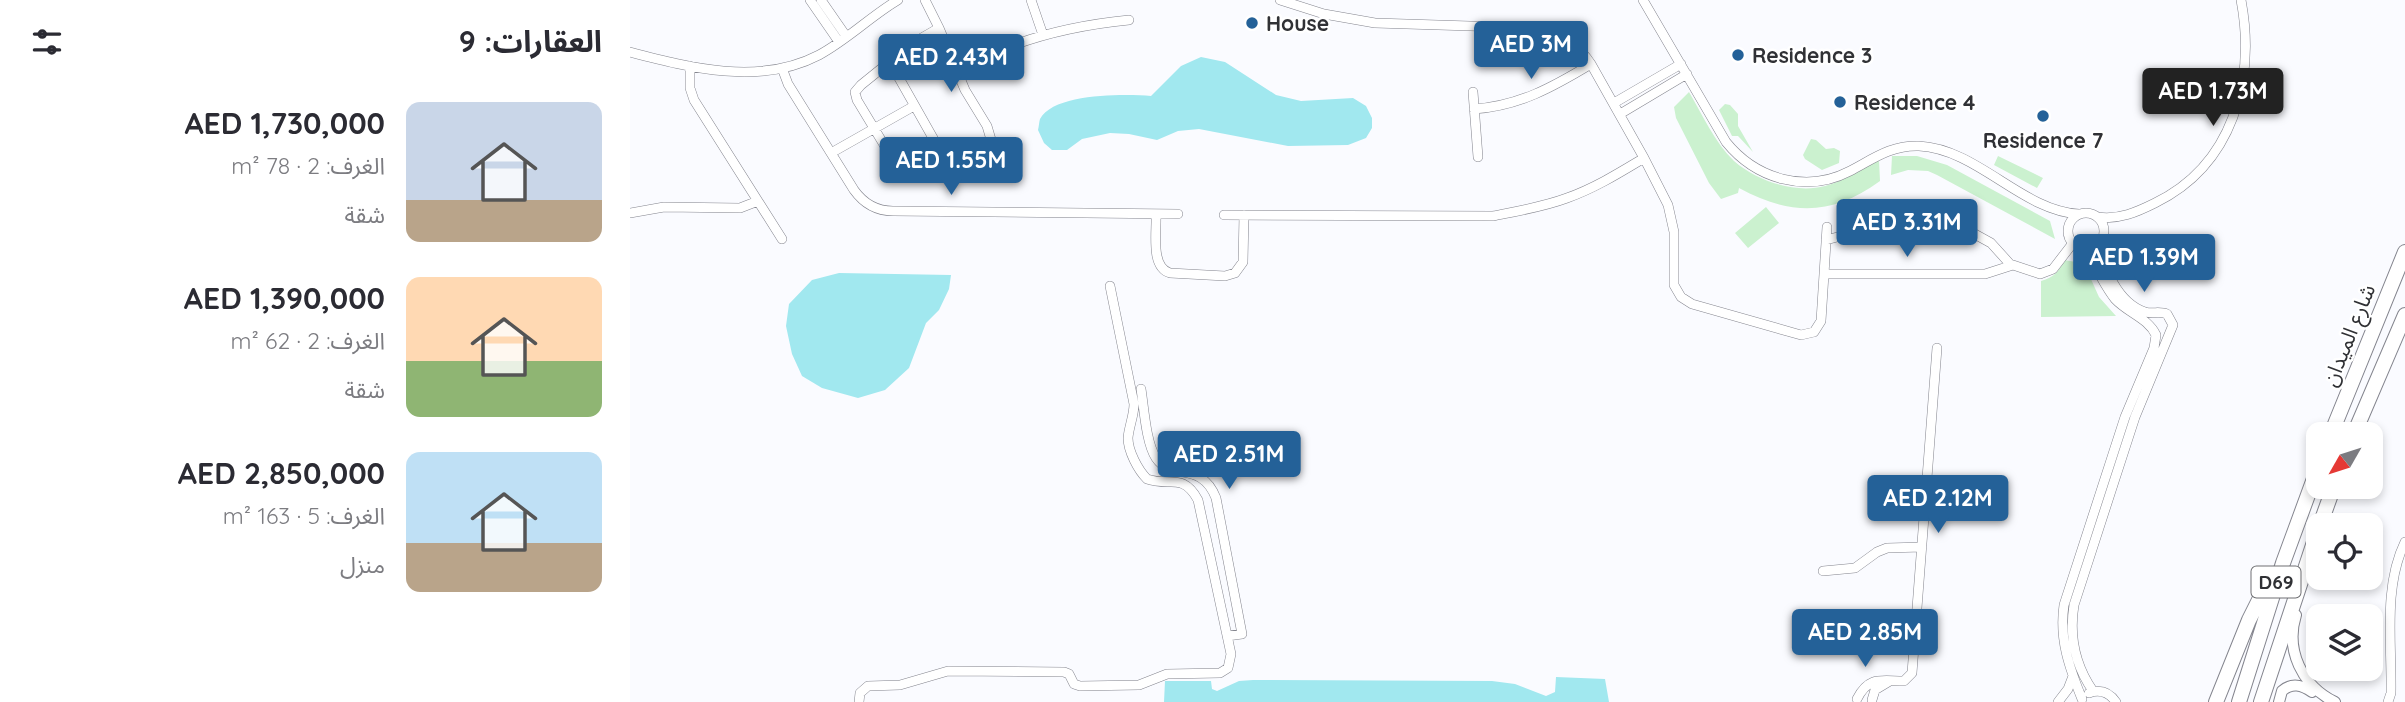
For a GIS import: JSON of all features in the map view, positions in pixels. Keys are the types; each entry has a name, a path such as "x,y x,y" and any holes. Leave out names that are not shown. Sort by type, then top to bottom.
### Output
{"main road":[{"name":"شارع الميدان","path":"2336,422 2405,252"},
{"name":"شارع الميدان","path":"2359,422 2405,315"},
{"name":"D69","path":"2239,702 2283,563 2307,499"},
{"name":"D69","path":"2261,702 2306,562"},
{"path":"2216,702 2255,609 2272,574 2283,563"}],"street":[{"path":"810,0 843,39"},
{"path":"821,0 826,16"},
{"path":"630,52 690,66 739,72 782,68 806,61 843,39 898,0"},
{"path":"890,62 942,154 953,160 983,150 992,143 987,126 957,72 925,0"},
{"path":"1031,0 1043,35"},
{"path":"1280,0 1324,14 1375,23 1535,28 1567,41 1591,64 1668,205 1674,232 1674,285 1688,302 1771,328 1808,334 1816,330 1821,321 1827,227"},
{"path":"1643,0 1726,142 1740,158 1768,174 1788,180 1821,181 1841,175 1877,155 1894,149 1929,147 1955,155 2055,211 2089,213 2098,217 2119,217 2150,206 2178,189 2213,155 2228,132 2237,110 2246,62 2241,0"},
{"path":"957,72 991,53 1043,35 1086,25 1129,20"},
{"path":"895,163 857,100 855,92 914,43 939,29"},
{"path":"1474,109 1499,106 1535,96 1591,64"},
{"path":"1614,103 1681,64"},
{"path":"690,66 689,83 694,100 782,239"},
{"path":"782,68 788,84 859,198 875,209 1178,214"},
{"path":"1620,114 1687,74"},
{"path":"1645,85 1651,95"},
{"path":"1473,92 1478,157"},
{"path":"831,153 914,106"},
{"path":"1224,215 1493,216 1537,208 1572,197 1606,181 1644,158"},
{"path":"630,213 664,207 740,208 758,201"},
{"path":"1826,240 1858,233 1902,213 1922,211 1942,216 1991,243 2013,265 2038,274 2048,273 2077,245"},
{"path":"2055,211 2077,245 2150,313"},
{"path":"1156,214 1157,262 1162,270 1170,273 1225,276 1235,273 1242,265 1244,215"},
{"path":"2068,230 2071,220 2079,214"},
{"path":"2098,217 2104,232"},
{"path":"2093,691 2075,652 2073,613 2133,424 2173,325 2171,318 2165,313 2150,313 2098,281 2100,243 2104,232 2119,217"},
{"path":"2077,245 2092,248 2100,243"},
{"path":"1998,268 2001,255"},
{"path":"1824,274 1985,274 2013,265"},
{"path":"859,702 860,692 868,686 900,685 948,671 1064,672 1080,687 1139,685 1167,674 1220,673 1228,668 1231,659 1227,636 1198,500 1190,488 1181,482 1147,479 1129,447 1134,404 1110,286"},
{"path":"2109,288 2117,307 2134,314 2152,328 2156,341 2123,424 2067,595 2063,636 2081,700 2093,691 2106,692 2116,702"},
{"path":"1855,701 1860,692 1871,683 1879,680 1907,680 1912,673 1937,348"},
{"path":"1141,389 1151,445 1157,460 1170,469 1190,472 1200,477 1212,488 1216,498 1242,634 1227,636"},
{"path":"2397,702 2390,697 2392,585 2397,561 2405,542"},
{"path":"1823,571 1855,568 1887,548 1922,547"},
{"path":"2306,585 2294,621 2293,646 2304,676 2313,687 2331,700"},
{"path":"2058,702 2068,689 2073,676"},
{"path":"1855,701 1866,698 1873,701 1875,690 1892,681"},
{"path":"2279,702 2282,691 2292,685 2331,700"}],"green space":[{"path":"1689,92 1727,154 1743,168 1765,180 1789,187 1825,186 1879,160 1880,181 1845,201 1811,208 1776,204 1739,188 1738,193 1721,199 1709,183 1676,118 1674,107"},
{"path":"1725,104 1730,105 1738,114 1738,126 1753,152 1738,136 1732,136 1719,110"},
{"path":"1811,139 1826,149 1834,148 1840,151 1839,163 1822,170 1805,159 1803,155"},
{"path":"1892,156 1917,156 1947,165 2050,221 2055,239 1928,171 1908,170 1891,175"},
{"path":"1998,156 2043,178 2037,188 1994,165"},
{"path":"1766,207 1779,223 1748,248 1735,233"},
{"path":"2064,260 2076,262 2086,268 2099,297 2116,316 2041,317 2041,281 2056,274"}],"water":[{"path":"1201,57 1225,62 1276,95 1301,101 1353,98 1366,106 1372,118 1372,128 1366,138 1348,145 1288,146 1199,129 1178,131 1157,140 1110,133 1082,139 1067,150 1052,150 1044,143 1038,130 1040,119 1048,110 1060,104 1091,97 1151,96 1181,66"},
{"path":"839,273 951,275 949,289 939,310 926,323 909,368 885,390 858,398 822,388 802,376 792,354 786,326 789,304 812,280"},
{"path":"1556,677 1605,679 1609,702 1164,702 1165,681 1211,681 1212,689 1217,691 1239,681 1253,680 1492,681 1515,684 1546,696 1555,692"}],"place":[{"name":"House","path":"1252,23"},
{"name":"Residence 3","path":"1738,55"},
{"name":"Residence 4","path":"1840,102"},
{"name":"Residence 7","path":"2043,116"}]}
